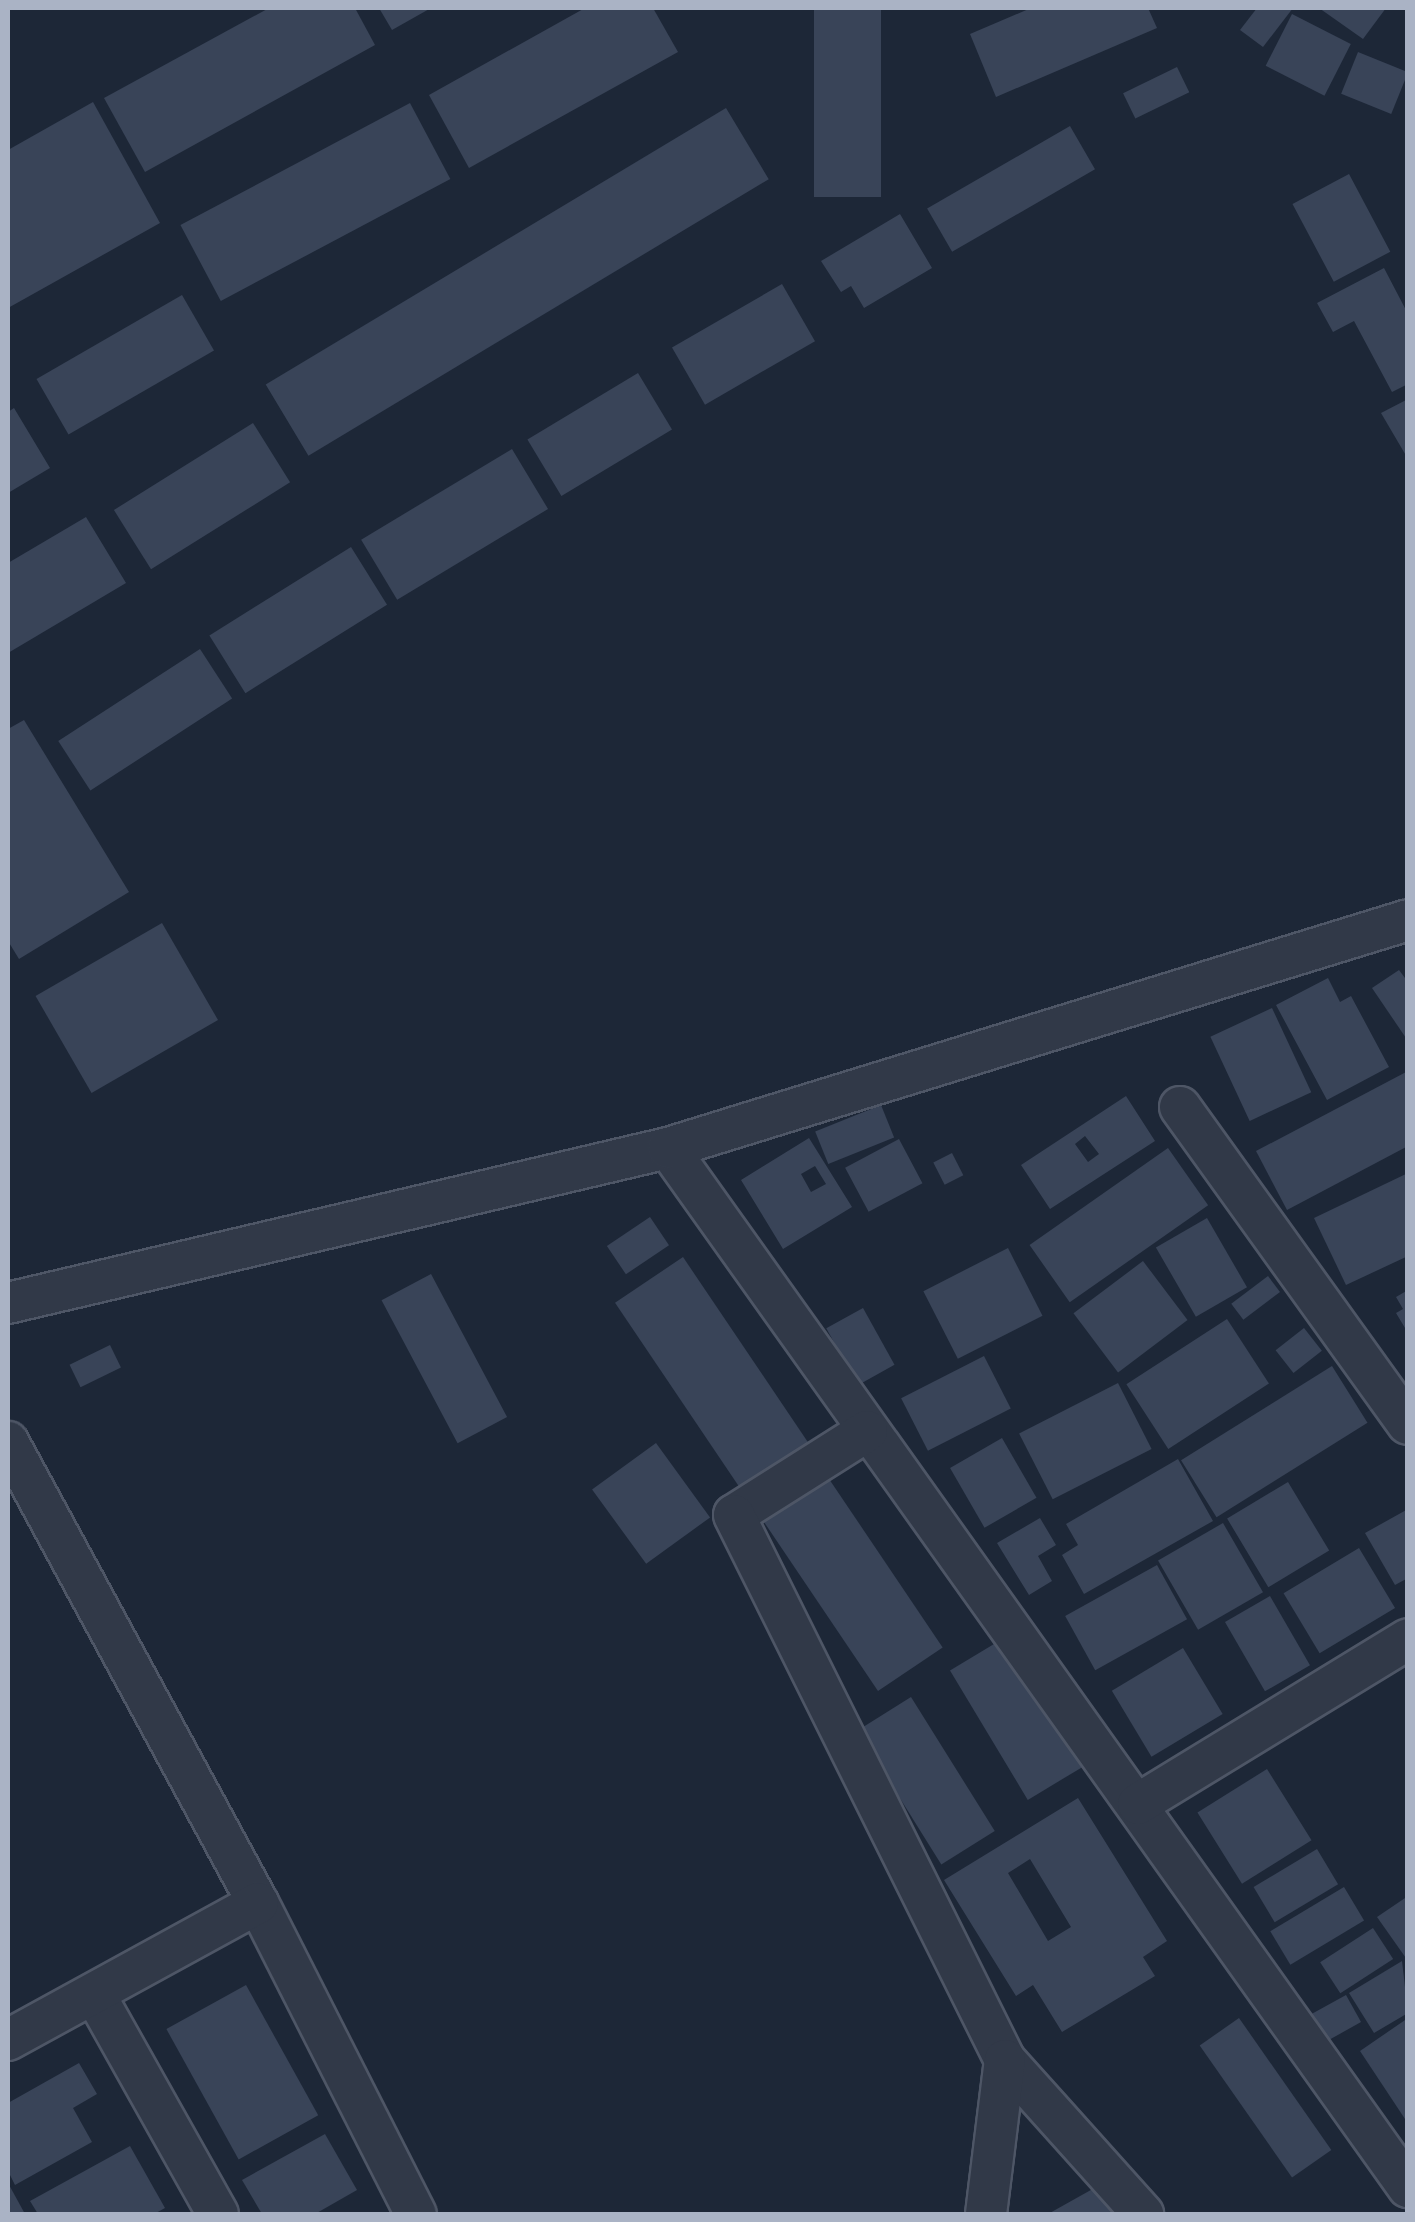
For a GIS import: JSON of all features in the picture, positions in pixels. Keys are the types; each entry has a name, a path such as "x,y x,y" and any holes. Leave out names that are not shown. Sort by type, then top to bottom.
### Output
{"street":[{"path":"8,1303 668,1148 1408,920"},
{"path":"1180,1107 1408,1424"},
{"path":"668,1148 1408,2187"},
{"path":"867,1430 734,1515 1005,2060 1142,2214"},
{"path":"8,1442 258,1903 416,2214"},
{"path":"1138,1804 1408,1639"},
{"path":"8,2040 258,1903"},
{"path":"95,1995 218,2214"},
{"path":"986,2214 1005,2060"}],"building":[{"path":"269,8 355,8 375,45 145,172 104,98"},
{"path":"379,8 431,8 392,30"},
{"path":"585,8 653,8 678,52 469,168 429,95"},
{"path":"814,8 881,8 881,197 814,197"},
{"path":"1031,8 1148,8 1157,28 996,97 970,34"},
{"path":"1257,8 1293,8 1263,47 1240,30"},
{"path":"1319,8 1386,8 1363,39"},
{"path":"1292,14 1351,44 1324,96 1266,66"},
{"path":"1358,52 1408,72 1391,114 1341,94"},
{"path":"1177,67 1189,92 1135,118 1123,93"},
{"path":"93,102 160,223 8,308 8,150"},
{"path":"410,103 450,179 221,301 180,225"},
{"path":"726,108 769,179 308,456 266,385"},
{"path":"1070,126 1095,169 952,252 927,208"},
{"path":"1349,174 1390,252 1334,282 1292,204"},
{"path":"900,214 932,268 864,308 851,286 841,292 821,261"},
{"path":"1384,268 1408,314 1408,384 1392,392 1354,321 1333,332 1317,303"},
{"path":"782,284 815,341 705,405 672,348"},
{"path":"182,295 214,350 69,434 37,379"},
{"path":"638,373 672,430 561,496 527,439"},
{"path":"1408,399 1408,459 1381,413"},
{"path":"14,408 50,468 8,493 8,412"},
{"path":"253,423 290,482 151,569 114,510"},
{"path":"512,449 548,509 397,600 361,540"},
{"path":"86,517 126,583 8,653 8,563"},
{"path":"351,547 387,605 245,693 209,635"},
{"path":"200,649 232,698 90,791 58,741"},
{"path":"24,720 129,892 19,959 8,941 8,729"},
{"path":"162,923 218,1020 92,1093 36,996"},
{"path":"1399,970 1408,982 1408,1041 1372,988"},
{"path":"1328,978 1340,1002 1351,996 1389,1067 1327,1100 1276,1005"},
{"path":"1272,1008 1311,1092 1250,1121 1210,1037"},
{"path":"1408,1071 1408,1146 1287,1210 1256,1151"},
{"path":"1126,1096 1155,1141 1050,1209 1021,1165","holes":["1085,1136 1099,1154 1088,1162 1075,1144"]},
{"path":"881,1105 894,1137 828,1164 815,1132"},
{"path":"809,1138 852,1207 783,1249 741,1180","holes":["815,1166 826,1184 811,1192 801,1174"]},
{"path":"899,1139 922,1183 869,1212 845,1168"},
{"path":"1168,1148 1208,1205 1070,1302 1030,1245"},
{"path":"952,1153 963,1175 945,1185 933,1163"},
{"path":"1408,1173 1408,1256 1346,1285 1314,1218"},
{"path":"650,1217 669,1245 626,1274 607,1246"},
{"path":"1207,1218 1247,1287 1196,1317 1156,1248"},
{"path":"1008,1248 1043,1316 958,1359 923,1291"},
{"path":"683,1257 812,1449 744,1494 615,1303"},
{"path":"1143,1261 1188,1320 1118,1372 1074,1313"},
{"path":"431,1274 507,1417 458,1443 382,1300"},
{"path":"1268,1276 1280,1292 1243,1320 1231,1304"},
{"path":"1408,1290 1408,1333 1396,1313 1403,1309 1396,1297"},
{"path":"863,1308 895,1365 858,1385 826,1328"},
{"path":"1227,1319 1269,1384 1168,1449 1126,1384"},
{"path":"1304,1328 1322,1351 1293,1373 1276,1350"},
{"path":"110,1345 121,1367 81,1387 70,1365"},
{"path":"984,1356 1011,1409 928,1451 901,1398"},
{"path":"1332,1366 1368,1423 1217,1517 1181,1460"},
{"path":"1118,1383 1152,1449 1053,1499 1019,1433"},
{"path":"1002,1438 1036,1498 985,1528 950,1468"},
{"path":"656,1443 710,1517 646,1564 592,1489"},
{"path":"1178,1459 1213,1521 1084,1594 1062,1555 1078,1545 1066,1524"},
{"path":"823,1470 943,1647 878,1691 758,1514"},
{"path":"1288,1482 1329,1551 1268,1587 1227,1519"},
{"path":"1408,1509 1408,1578 1395,1585 1365,1533"},
{"path":"1040,1518 1056,1545 1038,1556 1052,1581 1029,1595 997,1543"},
{"path":"1223,1523 1263,1592 1198,1630 1158,1560"},
{"path":"1359,1548 1395,1608 1320,1653 1284,1593"},
{"path":"1157,1565 1187,1619 1095,1670 1065,1616"},
{"path":"1270,1596 1310,1665 1265,1691 1225,1622"},
{"path":"1004,1638 1082,1767 1028,1800 950,1670"},
{"path":"1183,1648 1223,1714 1152,1757 1112,1691"},
{"path":"911,1697 995,1831 941,1864 858,1730"},
{"path":"1267,1769 1312,1840 1242,1884 1197,1812"},
{"path":"1078,1798 1167,1941 1143,1957 1155,1976 1062,2032 1033,1985 1016,1996 944,1880","holes":["1030,1859 1071,1927 1048,1941 1008,1873"]},
{"path":"1317,1849 1338,1884 1275,1922 1254,1887"},
{"path":"1344,1887 1364,1920 1290,1965 1270,1931"},
{"path":"1408,1896 1408,1961 1377,1917"},
{"path":"1373,1928 1393,1959 1340,1993 1320,1962"},
{"path":"1402,1961 1408,2013 1374,2033 1349,1993"},
{"path":"246,1985 318,2115 239,2159 166,2029"},
{"path":"1346,1995 1361,2022 1323,2043 1308,2016"},
{"path":"1239,2018 1331,2150 1292,2177 1200,2046"},
{"path":"1408,2018 1408,2118 1405,2119 1360,2051"},
{"path":"79,2063 97,2094 73,2108 92,2142 15,2185 8,2171 8,2103"},
{"path":"325,2134 357,2190 315,2214 262,2214 242,2180"},
{"path":"130,2146 165,2208 154,2214 38,2214 30,2201"},
{"path":"8,2183 25,2214 8,2214"},
{"path":"1098,2186 1114,2214 1048,2214"}]}
